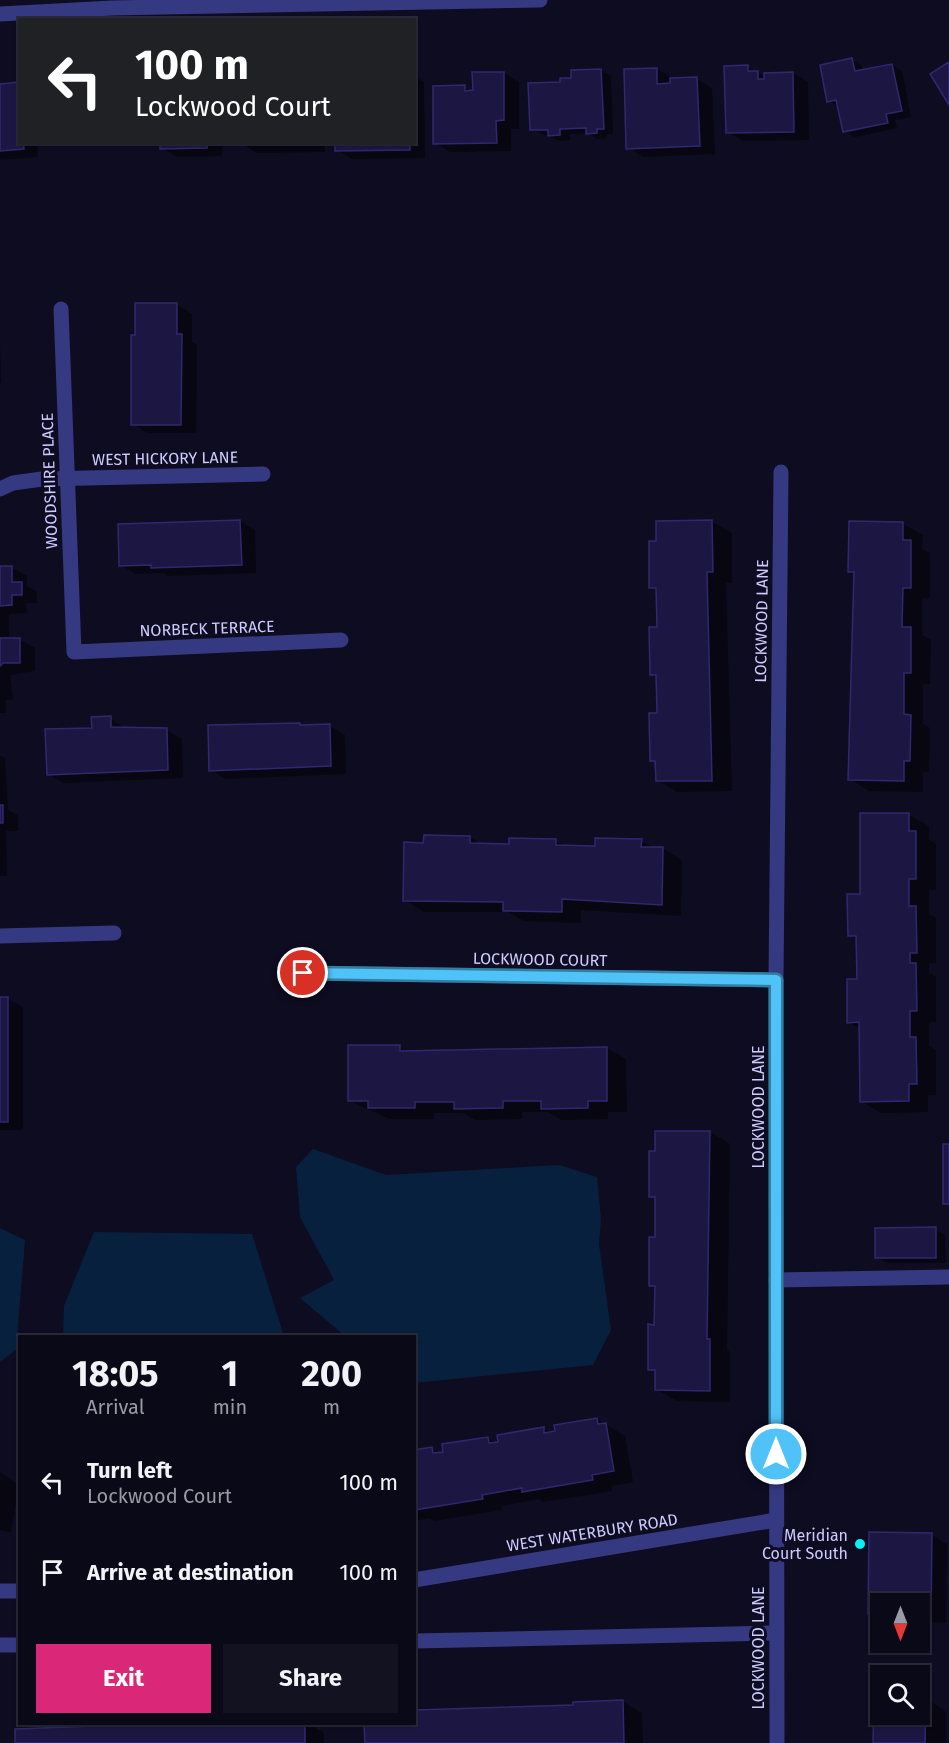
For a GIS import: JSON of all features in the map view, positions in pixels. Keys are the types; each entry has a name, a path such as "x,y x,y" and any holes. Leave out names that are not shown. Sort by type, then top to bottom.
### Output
{"street":[{"path":"0,15 112,4 540,0"},
{"name":"WOODSHIRE PLACE","path":"61,309 74,652"},
{"name":"LOCKWOOD LANE","path":"777,1743 776,980 781,472"},
{"name":"WEST HICKORY LANE","path":"0,489 13,483 67,478 263,474"},
{"name":"NORBECK TERRACE","path":"74,652 341,640"},
{"path":"0,936 114,933"},
{"name":"LOCKWOOD COURT","path":"303,973 776,980"},
{"path":"776,1280 949,1277"},
{"name":"WEST WATERBURY ROAD","path":"416,1580 776,1520"},
{"path":"0,1591 18,1591"},
{"path":"416,1641 776,1633"},
{"path":"0,1645 18,1645"}],"water":[{"path":"313,1149 386,1175 559,1165 597,1177 601,1219 599,1244 611,1330 593,1365 416,1383 416,1335 344,1335 300,1298 334,1280 300,1217 296,1167"},
{"path":"0,1228 25,1240 16,1350 0,1362"},
{"path":"94,1232 252,1234 284,1335 63,1335 64,1306"}],"building":[{"path":"852,58 855,71 892,64 902,111 886,114 888,123 843,132 836,100 827,102 820,65"},
{"path":"949,62 949,105 930,74"},
{"path":"748,65 748,71 758,71 758,79 764,79 764,73 793,72 794,132 726,133 724,66"},
{"path":"657,68 657,84 670,83 670,78 697,77 700,146 626,149 624,69"},
{"path":"601,69 604,129 597,129 597,133 586,134 586,128 560,129 560,135 548,136 548,130 530,130 528,83 560,82 560,78 571,78 571,70"},
{"path":"472,72 504,72 504,120 496,121 497,143 433,144 433,86 465,85 465,91 473,90"},
{"path":"18,82 18,144 23,144 24,149 0,151 0,84"},
{"path":"160,144 207,144 207,148 160,149"},
{"path":"239,144 310,144 239,145"},
{"path":"335,144 410,144 410,150 335,151"},
{"path":"135,303 177,303 177,334 182,334 181,425 131,425 131,335 135,335"},
{"path":"240,520 242,565 151,568 151,565 119,566 118,524"},
{"path":"712,520 713,572 707,572 712,781 656,781 655,761 650,761 649,713 657,713 656,675 650,675 649,627 657,627 656,588 649,588 649,541 656,541 656,521"},
{"path":"849,521 903,522 903,540 911,540 911,588 903,588 902,627 911,627 911,673 904,673 904,714 911,715 910,761 904,761 904,781 848,780 854,572 848,572"},
{"path":"0,566 12,566 12,582 22,582 22,595 12,595 12,605 0,606"},
{"path":"0,638 20,638 20,663 3,663 0,666"},
{"path":"111,716 111,727 167,728 168,770 47,775 45,729 92,728 91,717"},
{"path":"300,723 300,725 330,724 331,766 209,771 208,725"},
{"path":"0,805 3,805 3,823 0,823"},
{"path":"860,813 909,813 909,831 916,831 916,879 909,879 909,906 916,906 917,953 910,953 910,963 916,963 917,1011 910,1011 910,1037 916,1037 917,1084 909,1084 909,1101 860,1102 859,1022 847,1023 847,979 857,979 856,936 848,936 847,894 860,894"},
{"path":"424,835 470,836 470,843 509,844 509,838 556,839 556,845 595,846 595,838 642,839 641,847 663,847 662,905 562,899 562,912 503,911 503,902 403,901 404,842 423,843"},
{"path":"0,997 8,997 8,1122 0,1122"},
{"path":"348,1045 400,1045 400,1051 607,1047 607,1101 588,1101 588,1108 541,1109 541,1101 503,1101 503,1108 454,1109 454,1102 415,1102 415,1108 368,1108 368,1101 348,1101"},
{"path":"655,1131 710,1131 707,1339 710,1339 710,1391 655,1390 655,1370 648,1370 648,1324 654,1325 655,1286 649,1286 649,1237 655,1237 655,1197 649,1197 649,1151 655,1151"},
{"path":"943,1144 949,1144 949,1204 943,1204"},
{"path":"936,1227 936,1258 875,1258 875,1228"},
{"path":"597,1418 598,1424 606,1423 614,1471 592,1475 593,1480 522,1492 522,1488 482,1495 483,1499 416,1510 416,1450 432,1447 433,1453 443,1452 442,1444 488,1437 489,1443 498,1442 497,1435 544,1427 544,1433 555,1431 554,1425"},
{"path":"869,1532 932,1533 931,1615 930,1593 870,1593 870,1614 868,1614"},
{"path":"623,1700 624,1743 365,1743 364,1725 416,1725 416,1710 573,1705 573,1702"},
{"path":"305,1725 305,1743 15,1743 15,1729 95,1726"},
{"path":"873,1725 925,1725 925,1743 873,1743"}],"place":[{"name":"Meridian Court South","path":"860,1544"}],"route":[{"path":"303,973 776,980 776,1454"}]}
